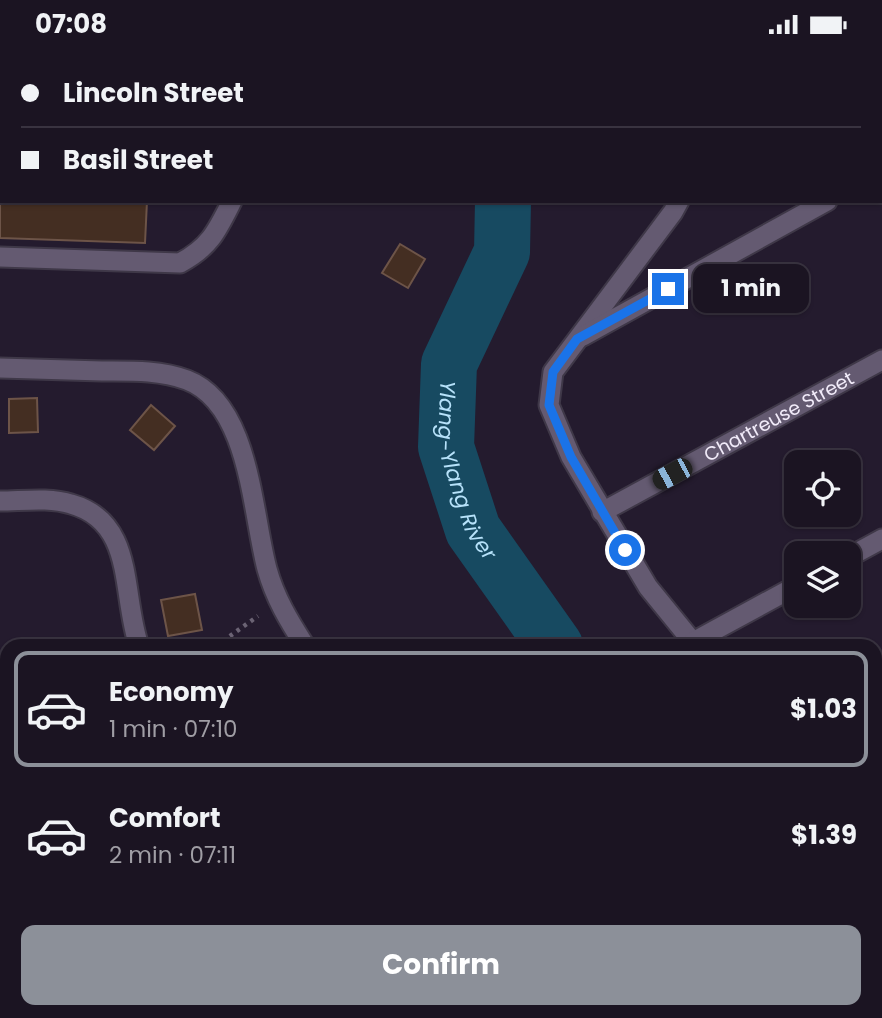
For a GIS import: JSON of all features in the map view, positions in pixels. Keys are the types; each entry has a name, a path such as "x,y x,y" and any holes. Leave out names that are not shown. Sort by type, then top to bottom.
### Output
{"street":[{"path":"0,257 180,263 202,250 212,239 231,203"},
{"path":"678,203 553,372 549,405 571,457 602,512 648,587 690,639"},
{"path":"577,339 823,203"},
{"name":"Chartreuse Street","path":"602,512 882,360"},
{"path":"0,368 149,372 188,380 219,403 234,430 252,489 267,568 278,601 301,639"},
{"path":"0,501 69,503 97,515 115,536 123,562 137,639"},
{"path":"861,550 882,539"},
{"path":"703,639 784,593"}],"path":[{"path":"226,639 278,601"}],"building":[{"path":"0,203 147,203 145,243 0,238"},
{"path":"400,244 425,259 408,288 382,273"},
{"path":"37,398 38,432 9,433 9,399"},
{"path":"151,405 175,426 154,450 130,430"},
{"path":"195,594 202,630 168,636 161,600"}],"waterway":[{"name":"Ylang-Ylang River","path":"503,203 502,252 449,364 446,447 473,530 550,639"}],"route":[{"path":"625,550 571,457 549,405 553,372 577,339 668,289"}]}
